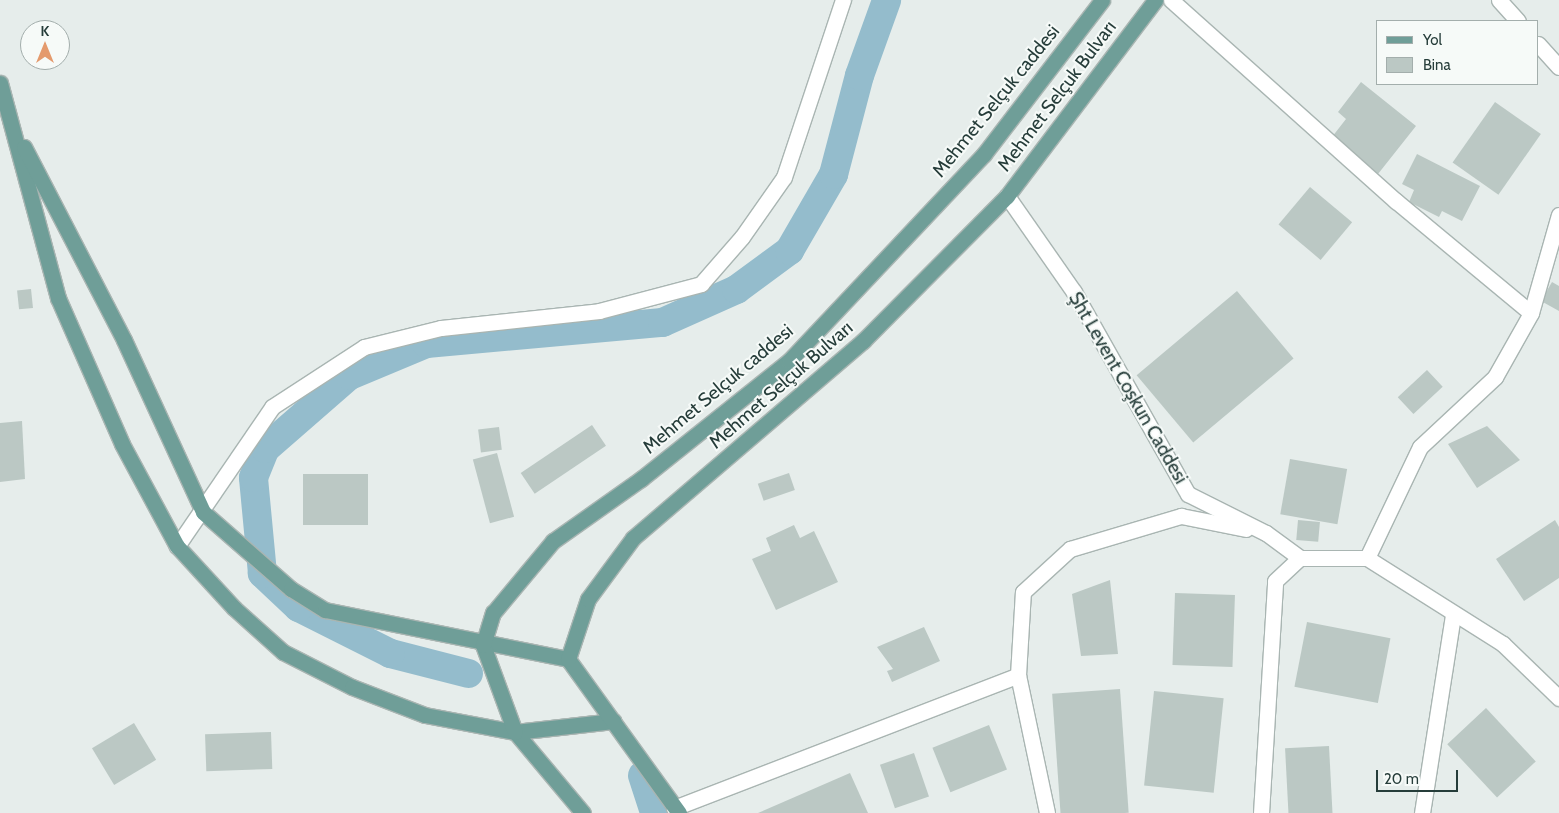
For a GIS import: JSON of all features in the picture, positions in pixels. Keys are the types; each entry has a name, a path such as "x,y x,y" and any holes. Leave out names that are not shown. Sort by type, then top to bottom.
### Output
{"main road":[{"name":"Mehmet Selçuk caddesi","path":"483,645 493,612 553,541 641,479 789,361 984,154 1102,0"},
{"name":"Mehmet Selçuk Bulvarı","path":"568,659 588,599 633,538 863,341 1007,196 1155,0"},
{"path":"0,83 58,298 122,444 177,546 234,608 282,652 352,687 426,715 515,732 613,722"},
{"path":"11,121 124,340 203,512 291,589 324,610 483,645 538,650 568,659 677,810"},
{"path":"483,645 515,732 583,813"}],"street":[{"path":"177,546 203,512 272,407 364,347 441,328 599,311 701,284 742,237 784,177 843,0"},
{"path":"1171,0 1396,201 1530,313"},
{"path":"1498,0 1517,20"},
{"path":"1539,45 1559,67"},
{"name":"Şht Levent Coşkun Caddesi","path":"1007,196 1074,292 1188,494 1266,533 1300,558"},
{"path":"1367,558 1420,447 1495,377 1530,313 1559,215"},
{"path":"1047,813 1018,674 1023,592 1070,549 1181,516 1266,533"},
{"path":"1261,813 1275,581 1300,558 1367,558 1503,644 1559,698"},
{"path":"1422,813 1453,614"},
{"path":"677,810 1018,674"}],"building":[{"path":"1361,82 1416,126 1378,174 1332,137 1346,119 1338,112"},
{"path":"1495,102 1541,134 1498,195 1453,163"},
{"path":"1417,154 1480,186 1462,221 1442,211 1439,217 1409,202 1414,190 1402,184"},
{"path":"1310,187 1352,222 1321,260 1279,225"},
{"path":"1552,282 1559,286 1559,311 1541,301"},
{"path":"31,289 33,308 19,309 17,290"},
{"path":"1237,291 1294,358 1193,443 1137,375"},
{"path":"1427,370 1443,387 1413,414 1398,397"},
{"path":"22,421 25,479 0,482 0,423"},
{"path":"592,425 606,446 535,494 521,473"},
{"path":"1487,426 1520,460 1477,488 1448,444"},
{"path":"499,427 502,450 481,452 478,430"},
{"path":"497,453 514,517 490,523 473,459"},
{"path":"1290,459 1347,469 1337,524 1280,514"},
{"path":"789,473 795,490 764,501 758,484"},
{"path":"303,474 368,474 368,525 303,525"},
{"path":"1298,520 1320,522 1318,542 1296,540"},
{"path":"1555,520 1559,527 1559,578 1524,601 1496,559"},
{"path":"794,525 800,538 814,531 838,582 776,610 752,559 771,551 766,538"},
{"path":"1110,580 1118,654 1081,656 1072,594"},
{"path":"1175,593 1235,595 1232,667 1172,665"},
{"path":"1307,622 1390,638 1378,703 1294,687"},
{"path":"924,627 940,661 892,682 887,671 893,669 877,647"},
{"path":"1120,689 1129,813 1061,813 1052,694"},
{"path":"1154,691 1224,698 1214,793 1144,785"},
{"path":"1486,708 1536,761 1497,798 1447,744"},
{"path":"134,723 156,760 114,785 92,748"},
{"path":"989,725 1007,770 950,792 932,748"},
{"path":"271,732 272,769 206,771 205,734"},
{"path":"1329,746 1333,813 1288,813 1285,748"},
{"path":"914,753 929,796 895,808 880,765"},
{"path":"850,773 868,813 758,813"}],"waterway":[{"path":"468,673 390,653 298,607 262,573 253,477 265,448 349,375 426,343 662,322 736,289 789,250 833,174 859,75 886,0"},
{"path":"642,775 654,813"}]}
